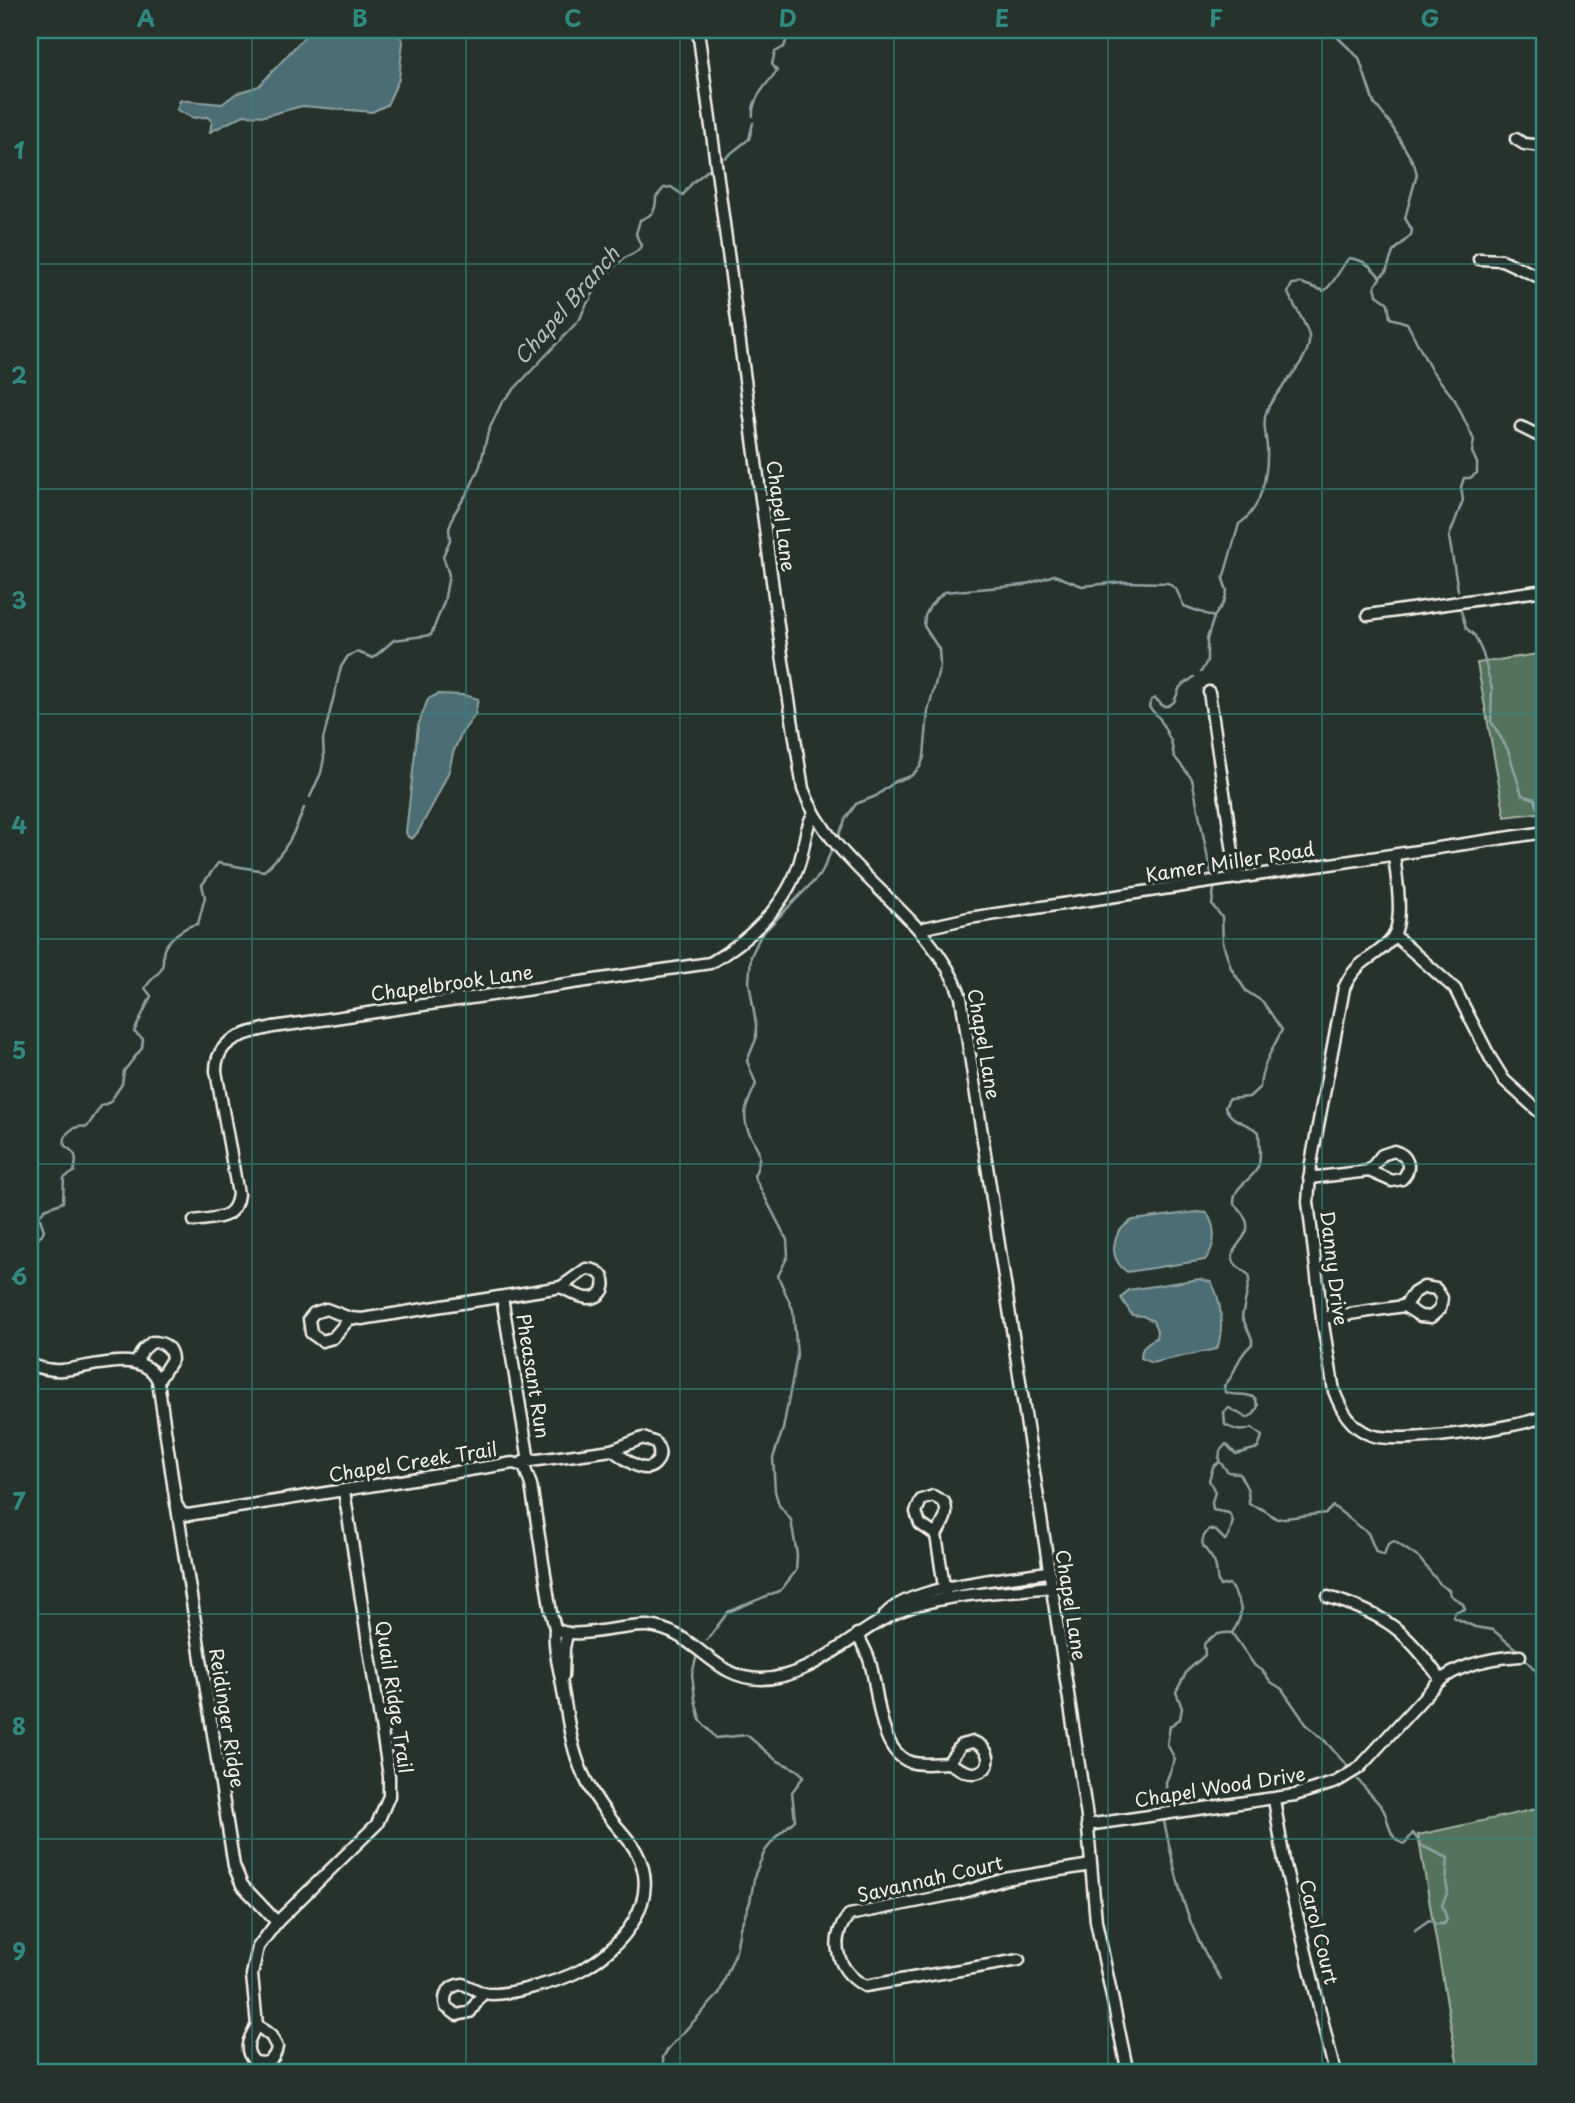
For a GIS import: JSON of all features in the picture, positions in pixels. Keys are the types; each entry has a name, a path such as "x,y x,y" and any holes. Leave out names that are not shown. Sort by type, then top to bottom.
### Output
{"street":[{"name":"Chapel Lane","path":"698,30 795,747 803,789 814,813 832,838 920,929 946,963 955,980 962,1007 1087,1825 1104,1964 1128,2073"},
{"path":"1516,139 1524,144 1545,146"},
{"path":"1479,259 1502,260 1545,280"},
{"path":"1521,427 1545,439"},
{"path":"1368,615 1545,590"},
{"path":"1209,692 1237,879"},
{"name":"Chapelbrook Lane","path":"194,1221 227,1215 234,1211 237,1204 238,1194 216,1071 217,1057 226,1043 242,1034 273,1027 710,963 745,938 786,894 797,870 806,827 814,813"},
{"name":"Kamer Miller Road","path":"920,929 969,918 1545,832"},
{"path":"1394,855 1398,906 1394,935 1455,989 1490,1059 1504,1080 1545,1116"},
{"name":"Danny Drive","path":"1394,935 1390,942 1359,965 1344,988 1309,1178 1310,1226 1331,1379 1338,1403 1352,1422 1371,1436 1395,1440 1509,1426 1545,1416"},
{"path":"1309,1178 1369,1171"},
{"path":"350,1318 362,1319 561,1286"},
{"name":"Pheasant Run","path":"502,1297 529,1461"},
{"path":"1322,1318 1404,1306"},
{"path":"136,1363 143,1350 152,1342 165,1344 170,1349 172,1359 158,1381"},
{"path":"30,1365 54,1370 127,1362 151,1369 158,1381 176,1504"},
{"path":"513,1463 612,1450"},
{"name":"Chapel Creek Trail","path":"176,1504 182,1514 195,1515 513,1463 524,1466 528,1471 555,1628"},
{"name":"Quail Ridge Trail","path":"257,2025 252,1965 258,1947 277,1922 377,1824 389,1796 389,1776 344,1491"},
{"name":"Reidinger Ridge","path":"176,1504 234,1866 242,1885 277,1922"},
{"path":"936,1535 946,1595"},
{"path":"483,1993 491,1994 548,1983 570,1976 593,1964 613,1948 629,1929 644,1898 644,1875 638,1853 599,1804 577,1760 556,1653 555,1628 568,1634 626,1626 661,1628 691,1642 732,1674 763,1679 807,1667 883,1618 914,1606 946,1595 1048,1572"},
{"path":"946,1595 1050,1587"},
{"path":"1328,1597 1362,1607 1398,1629 1413,1643 1441,1680"},
{"path":"563,1687 564,1653 568,1634"},
{"path":"857,1634 869,1657 886,1735 894,1750 899,1756 915,1763 948,1763"},
{"name":"Chapel Wood Drive","path":"1087,1825 1314,1791 1348,1777 1378,1750 1441,1680 1469,1665 1520,1657"},
{"name":"Carol Court","path":"1274,1799 1284,1861 1335,2073"},
{"name":"Savannah Court","path":"1019,1960 865,1986 855,1980 845,1968 836,1945 839,1927 849,1915 960,1893 1005,1879 1091,1865"}],"green space":[{"path":"1545,653 1545,812 1505,817 1477,663"},
{"path":"1545,1807 1545,2073 1459,2073 1418,1835"}],"water":[{"path":"333,30 397,30 403,41 399,79 387,105 372,112 302,106 265,116 244,115 210,132 212,121 207,117 194,118 177,110 180,100 222,104 237,93 259,86 307,34"},
{"path":"438,694 464,695 478,699 475,715 461,734 438,795 412,839 406,832 418,726 428,699"},
{"path":"1207,1213 1214,1231 1211,1249 1205,1260 1127,1272 1116,1259 1116,1238 1133,1220"},
{"path":"1200,1279 1211,1282 1218,1297 1221,1324 1217,1349 1151,1363 1141,1358 1143,1348 1156,1338 1157,1331 1153,1321 1132,1315 1121,1298 1128,1290"}],"waterway":[{"name":"Chapel Branch","path":"753,116 757,98 777,71 772,64 775,52 784,47 787,38 782,30"},
{"path":"1201,672 1207,661 1207,639 1214,617 1224,602 1227,591 1223,579 1239,524 1253,509 1265,479 1267,410 1299,365 1308,345 1308,332 1288,293 1292,284 1301,283 1324,291 1332,284 1349,258 1367,264 1380,277 1386,272 1393,252 1411,235 1412,230 1405,218 1417,174 1414,164 1390,123 1374,103 1359,58 1330,30"},
{"name":"Chapel Branch","path":"725,158 749,139 753,123"},
{"name":"Chapel Branch","path":"310,797 321,773 323,740 341,667 348,656 357,652 373,658 394,640 431,635 444,602 449,575 443,556 450,540 449,529 454,514 480,466 488,432 502,402 580,319 592,295 610,271 639,249 641,246 636,234 640,220 653,212 656,197 664,188 671,187 683,195 692,183 713,166"},
{"path":"1380,278 1375,286 1377,295 1388,303 1390,318 1407,323 1430,368 1455,400 1474,440 1472,452 1477,463 1477,473 1470,478 1464,478 1461,487 1463,500 1449,537 1458,590"},
{"path":"836,841 846,818 856,804 876,796 896,781 911,776 920,767 924,757 928,711 940,666 939,649 924,626 925,616 930,606 944,592 1024,585 1054,575 1082,586 1123,582 1168,583 1176,589 1184,606 1214,617"},
{"path":"1461,611 1466,628 1475,636 1483,654 1492,689 1491,721 1508,750 1522,795 1535,799 1543,824"},
{"path":"1194,677 1180,687 1174,702 1163,706 1155,698 1151,700 1149,707 1160,719 1171,741 1174,756 1192,779 1212,879"},
{"name":"Chapel Branch","path":"30,1244 41,1236 44,1230 39,1216 45,1209 63,1202 64,1178 74,1172 76,1157 65,1146 67,1133 74,1128 87,1127 101,1106 110,1102 122,1084 124,1071 142,1048 143,1039 134,1032 151,996 145,988 161,969 164,950 171,939 198,924 205,897 202,885 218,863 264,871 288,842 304,808"},
{"path":"707,1640 728,1612 781,1590 796,1571 797,1555 791,1520 779,1505 775,1491 773,1458 783,1429 797,1355 793,1310 778,1276 788,1256 787,1240 754,1176 759,1157 745,1117 747,1104 756,1084 747,1061 756,1039 749,982 751,956 761,935 821,874 833,847"},
{"path":"1214,888 1212,905 1222,917 1223,943 1231,968 1246,991 1263,1002 1282,1030 1265,1065 1260,1087 1249,1097 1229,1099 1225,1107 1235,1119 1259,1132 1260,1154 1258,1167 1239,1188 1234,1198 1234,1204 1247,1224 1247,1231 1233,1255 1235,1264 1250,1277 1242,1317 1252,1344 1242,1355 1224,1386 1225,1392 1255,1398 1258,1406 1254,1414 1247,1418 1229,1408 1224,1412 1225,1425 1238,1430 1252,1428 1262,1436 1258,1448 1236,1454 1226,1444 1220,1451 1219,1461 1228,1472 1239,1473 1248,1490 1249,1504 1277,1519 1326,1513 1333,1506 1368,1533 1376,1552 1384,1555 1388,1544 1394,1541 1419,1558 1441,1585 1449,1590 1450,1595 1463,1604 1465,1609 1455,1612 1453,1617 1475,1627 1493,1630 1516,1649"},
{"path":"1219,1462 1213,1467 1209,1480 1215,1492 1213,1510 1229,1513 1233,1521 1229,1536 1225,1540 1216,1531 1209,1529 1202,1544 1215,1564 1220,1586 1229,1584 1241,1608 1232,1633"},
{"path":"1232,1633 1255,1666 1282,1689 1306,1724 1348,1767"},
{"path":"1166,1806 1166,1782 1175,1759 1167,1744 1170,1726 1180,1719 1182,1708 1176,1692 1187,1671 1205,1655 1204,1644 1216,1635 1232,1633"},
{"path":"664,2073 663,2057 668,2049 719,1994 736,1951 755,1874 765,1851 795,1820 792,1792 804,1776 776,1760 747,1735 716,1738 700,1720 692,1674 697,1655"},
{"path":"1526,1660 1545,1681"},
{"path":"1358,1780 1382,1808 1390,1830 1399,1842 1405,1844 1413,1833 1422,1846 1448,1858 1448,1891 1442,1905 1447,1919 1444,1924 1429,1920 1415,1930"},
{"path":"1164,1821 1184,1903 1199,1941 1221,1979"}]}
